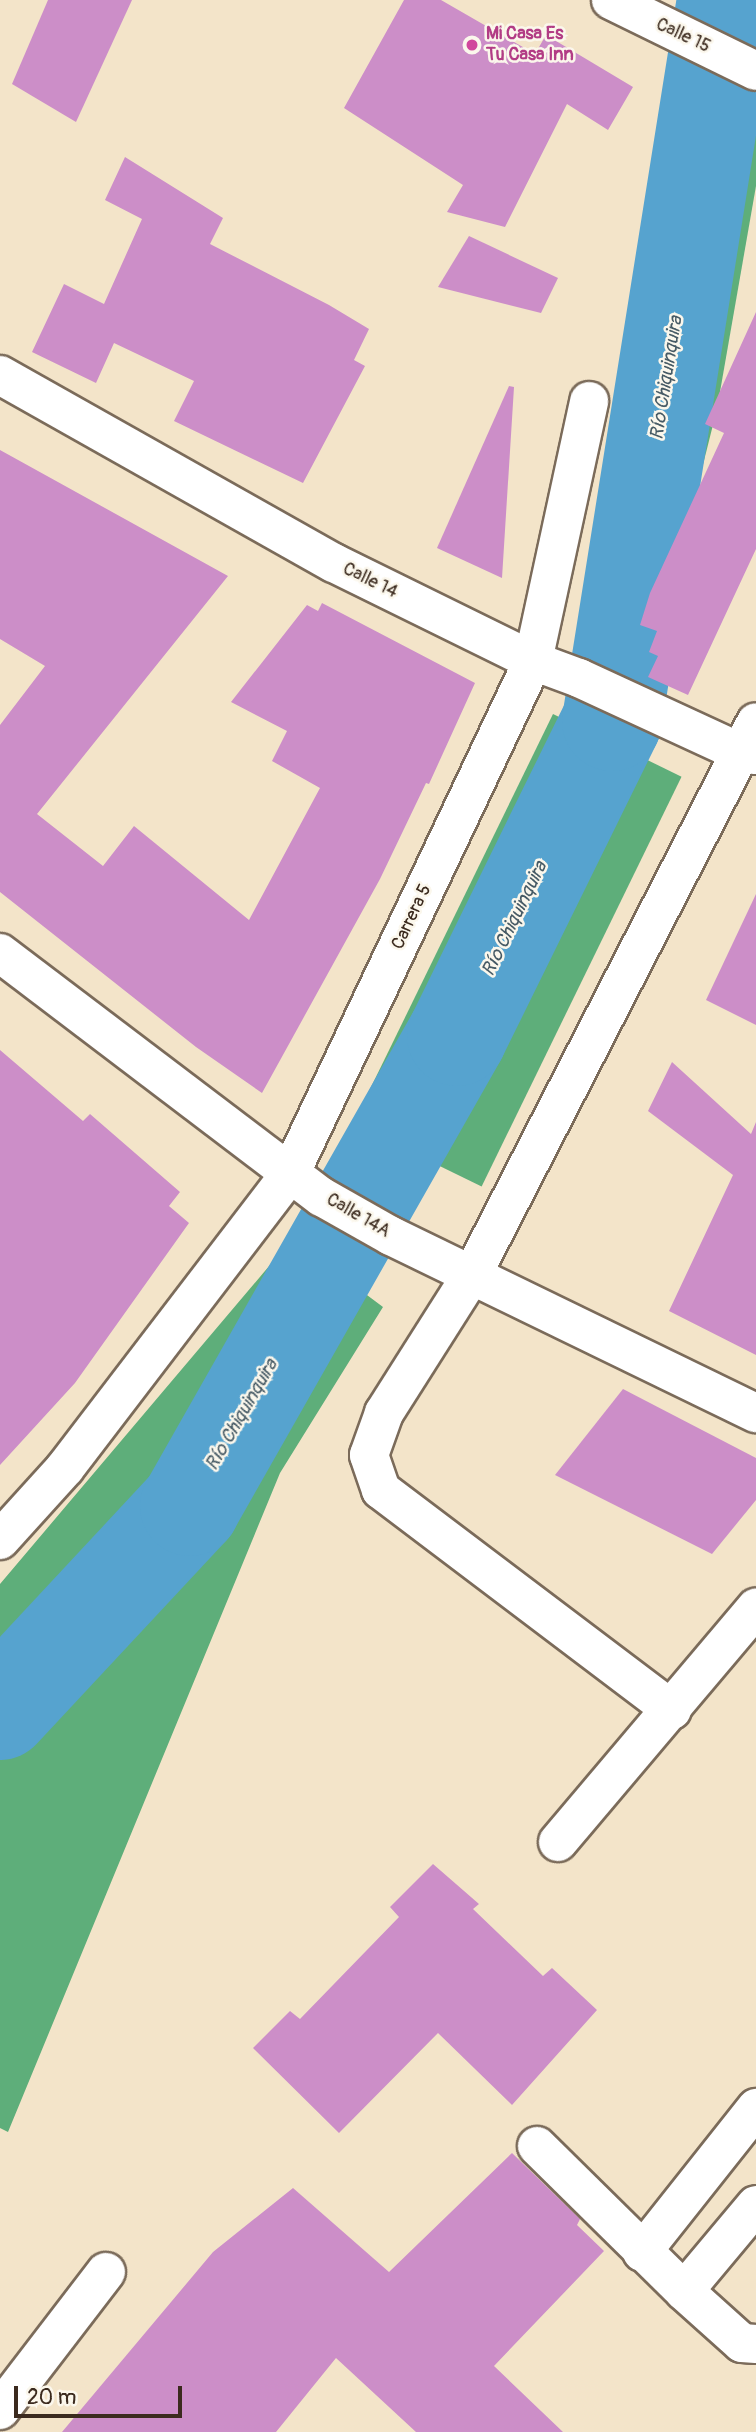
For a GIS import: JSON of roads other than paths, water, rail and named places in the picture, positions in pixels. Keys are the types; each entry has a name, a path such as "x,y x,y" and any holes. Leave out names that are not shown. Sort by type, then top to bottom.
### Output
{"street":[{"name":"Calle 15","path":"611,0 756,71"},
{"name":"Calle 14","path":"0,375 334,564 533,661 579,678 645,709 751,743"},
{"name":"Carrera 5","path":"0,1540 65,1468 290,1174 533,661 590,401"},
{"path":"671,1710 381,1490 369,1455 384,1413 473,1273 751,743"},
{"name":"Calle 14A","path":"0,953 322,1196 391,1236 473,1273 756,1413"},
{"path":"558,1842 756,1608"},
{"path":"642,2252 756,2108"},
{"path":"537,2146 684,2291 742,2343 756,2344"},
{"path":"684,2291 756,2205"},
{"path":"0,2410 106,2272"}],"waterway":[{"name":"Río Chiquinquira","path":"0,1710 190,1506 457,1036 612,721 727,0"}],"place":[{"name":"Mi Casa Es Tu Casa Inn","path":"472,45"}]}
